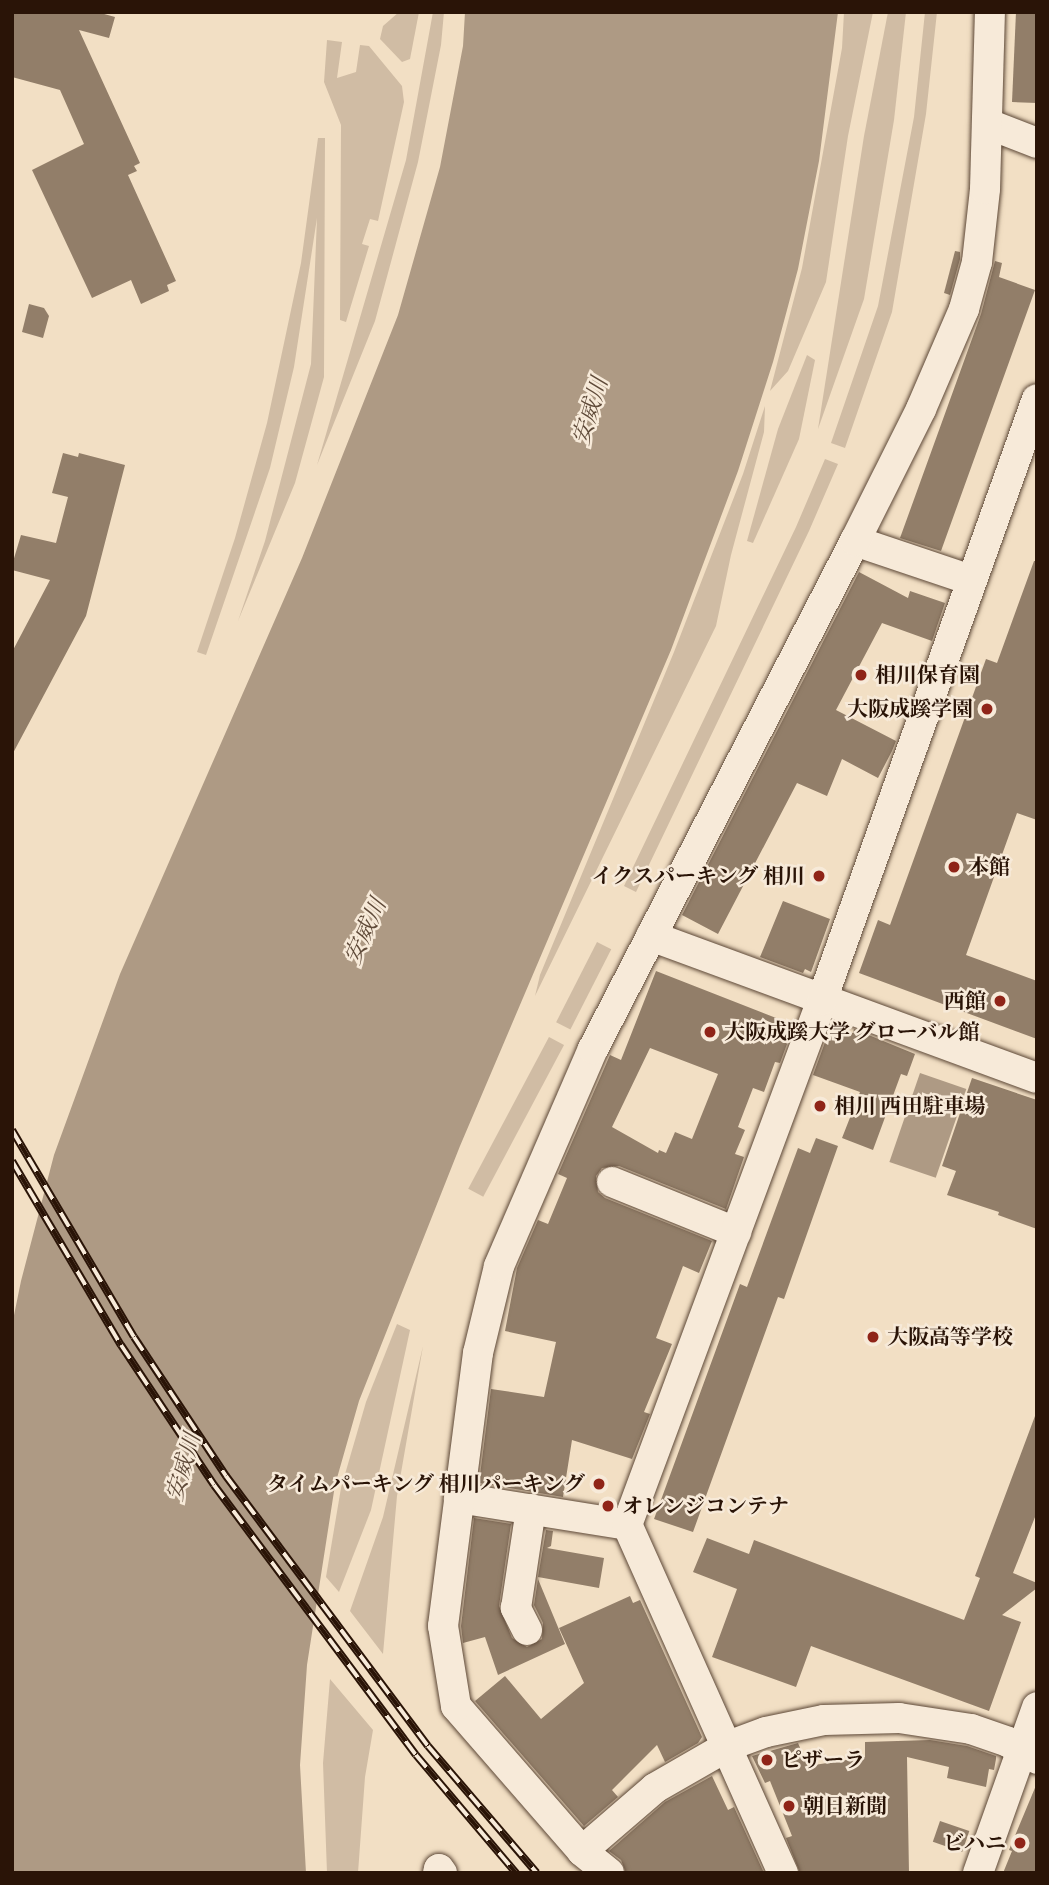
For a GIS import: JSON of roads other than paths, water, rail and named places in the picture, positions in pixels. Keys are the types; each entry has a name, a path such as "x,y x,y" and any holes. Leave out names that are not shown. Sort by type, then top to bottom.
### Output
{"street":[{"path":"609,1873 582,1851 456,1706 443,1626 478,1353 499,1266 593,1049 855,541 921,408 964,309 977,262 988,124 985,105 990,12"},
{"path":"988,124 1037,143"},
{"path":"783,1873 627,1525 822,1000 1037,399"},
{"path":"855,541 971,580"},
{"path":"650,936 1037,1078"},
{"path":"612,1182 736,1232"},
{"path":"459,1498 627,1525"},
{"path":"527,1630 516,1608 531,1509"},
{"path":"978,1873 1029,1755 1037,1707"},
{"path":"582,1851 655,1788 728,1746 766,1732 824,1720 898,1718 971,1729 1029,1755"}],"water":[{"name":"安威川","path":"465,12 838,12 819,161 798,269 773,362 738,471 671,650 460,1146 359,1401 335,1485 307,1665 300,1765 306,1873 12,1873 12,1325 21,1281 54,1155 120,974 302,558 398,315 440,167 463,46"},
{"path":"920,1073 966,1089 936,1178 889,1162"}],"railway":[{"path":"12,1130 134,1337 226,1476 428,1746 537,1873"},
{"path":"12,1161 121,1345 214,1485 416,1755 516,1873"}],"place":[{"name":"相川保育園","path":"861,675"},
{"name":"大阪成蹊学園","path":"987,709"},
{"name":"本館","path":"954,867"},
{"name":"イクスパーキング 相川","path":"819,876"},
{"name":"西館","path":"1000,1001"},
{"name":"大阪成蹊大学 グローバル館","path":"710,1032"},
{"name":"相川 西田駐車場","path":"820,1106"},
{"name":"大阪高等学校","path":"873,1337"},
{"name":"タイムパーキング 相川パーキング","path":"599,1484"},
{"name":"オレンジコンテナ","path":"608,1506"},
{"name":"ピザーラ","path":"767,1760"},
{"name":"朝日新聞","path":"789,1806"},
{"name":"ビハニ","path":"1020,1843"}]}
